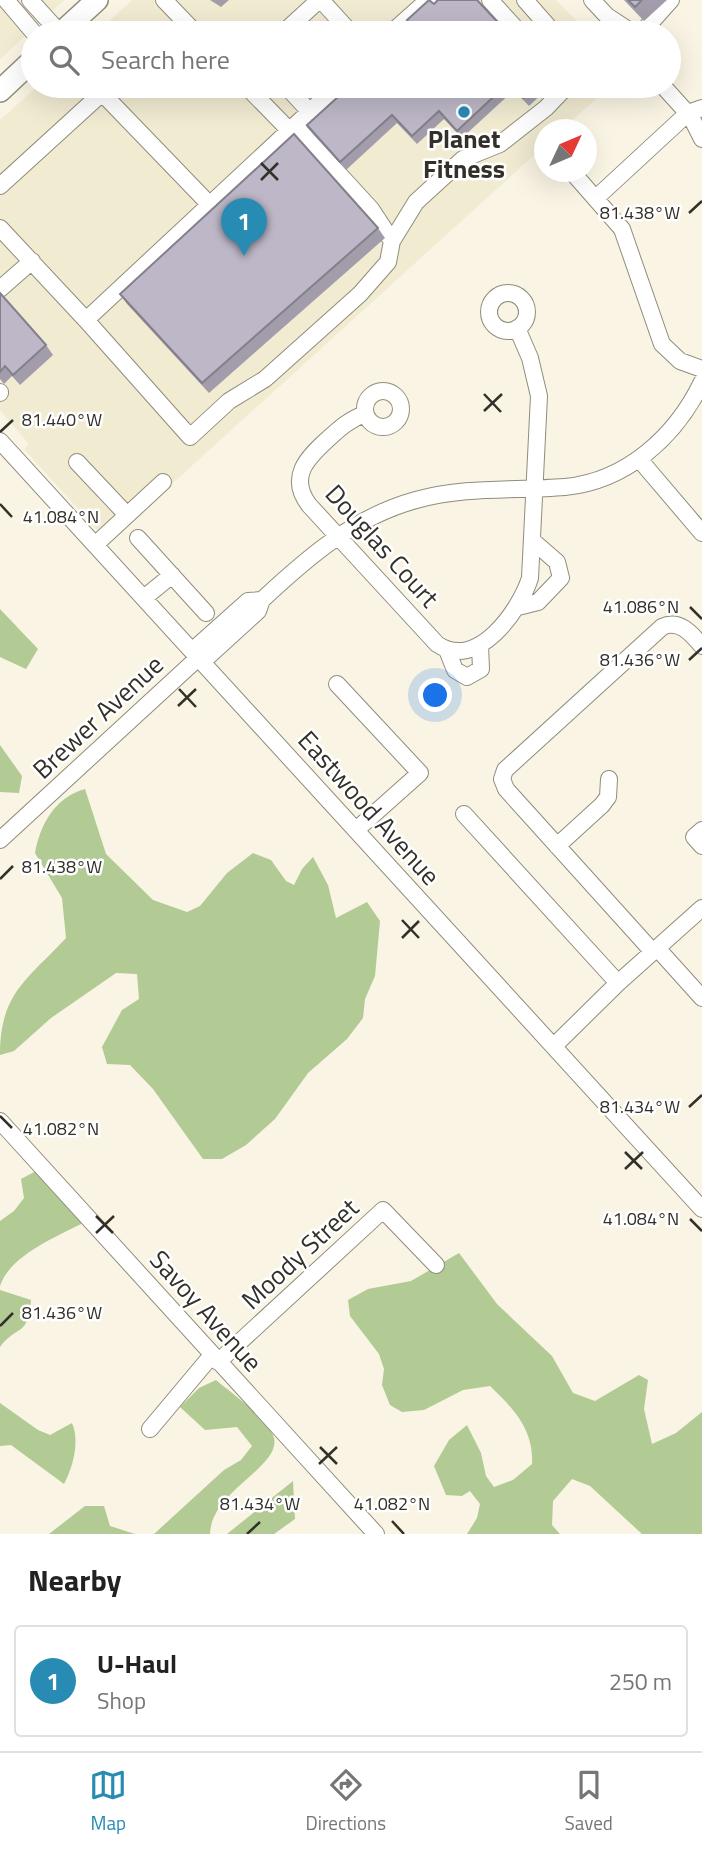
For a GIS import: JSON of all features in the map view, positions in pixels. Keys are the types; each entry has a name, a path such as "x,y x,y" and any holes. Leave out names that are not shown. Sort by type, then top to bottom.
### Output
{"main road":[{"path":"74,21 97,0"},
{"path":"0,92 21,72"}],"street":[{"path":"6,0 24,21"},
{"path":"30,0 50,21"},
{"path":"164,0 180,21"},
{"path":"296,21 320,0 340,21"},
{"path":"404,21 428,0"},
{"path":"489,0 509,21"},
{"path":"524,0 544,21"},
{"path":"592,0 615,21"},
{"path":"652,21 671,0"},
{"path":"0,186 95,98"},
{"path":"108,98 209,205"},
{"path":"259,98 371,209 392,241"},
{"path":"297,98 310,112"},
{"path":"86,320 325,98"},
{"path":"0,228 190,437 229,401 265,379 360,294 388,262 392,241 416,202 463,159 500,144 556,98"},
{"path":"678,98 695,111 702,139"},
{"path":"596,198 695,111"},
{"path":"581,182 622,229 663,344 680,360 702,369"},
{"path":"0,275 28,257"},
{"path":"0,289 28,257"},
{"path":"447,650 464,652 480,645 518,607 530,578 534,542 539,396 530,358 517,328"},
{"name":"Brewer Avenue","path":"0,840 197,657 248,601 262,600 307,558 338,536 389,509 441,494 568,486 595,480 639,459 681,419 702,382"},
{"name":"Douglas Court","path":"365,414 341,427 307,458 301,470 299,484 305,499 437,644 447,650 455,670 467,677 481,669 480,645"},
{"name":"Eastwood Avenue","path":"0,441 702,1209"},
{"path":"639,459 702,533"},
{"path":"77,462 127,515"},
{"path":"95,545 163,482"},
{"path":"138,538 206,613"},
{"path":"518,607 538,603 561,578 557,562 534,542"},
{"path":"144,598 172,575"},
{"path":"702,646 680,626 669,624 662,627 505,770 502,779 506,789 557,846 696,992 702,972"},
{"path":"338,684 420,773 356,830"},
{"path":"557,846 608,797 609,779"},
{"path":"464,814 618,983"},
{"path":"554,1046 618,983 702,908"},
{"name":"Savoy Avenue","path":"0,1121 376,1534"},
{"name":"Moody Street","path":"150,1429 215,1358 383,1210 436,1265"}],"shaded area":[{"path":"0,0 64,0 41,21 21,21 21,40 0,59"},
{"path":"132,0 556,0 576,21 109,21"},
{"path":"25,98 597,98 573,119 534,119 534,155 108,542 24,449 29,444 0,410 0,120"}],"green space":[{"path":"0,609 38,649 26,669 0,657"},
{"path":"0,745 22,776 19,793 0,792"},
{"path":"85,789 106,854 153,900 187,912 200,906 227,873 253,853 271,860 286,881 294,885 302,869 313,857 328,885 336,918 367,902 380,921 375,976 365,999 363,1018 347,1039 308,1073 275,1119 246,1145 222,1159 203,1159 153,1089 130,1065 107,1064 102,1047 122,1010 139,999 137,974 116,973 51,1018 14,1051 0,1055 5,1016 18,989 66,938 62,898 35,853 37,843 45,823 57,805 65,798"},
{"path":"36,1171 85,1222 24,1256 5,1275 0,1286 0,1221 14,1211 24,1198 21,1179"},
{"path":"459,1253 497,1304 552,1356 573,1393 595,1401 639,1375 648,1380 644,1409 652,1444 676,1433 702,1412 702,1534 642,1534 590,1486 572,1479 553,1501 552,1525 560,1534 467,1534 477,1518 480,1504 470,1491 462,1496 446,1495 434,1466 449,1440 467,1425 481,1453 486,1476 494,1487 513,1480 532,1464 526,1430 507,1403 490,1386 463,1390 424,1410 402,1412 390,1405 382,1385 384,1369 379,1354 350,1316 348,1300 368,1289 411,1281"},
{"path":"0,1290 31,1300 30,1312 24,1326 0,1347"},
{"path":"216,1380 265,1423 274,1438 273,1449 257,1470 221,1505 213,1519 210,1534 154,1534 224,1470 241,1460 252,1446 237,1427 205,1430 180,1407 199,1388"},
{"path":"0,1403 38,1430 50,1435 72,1423 74,1454 64,1484 11,1445 0,1446"},
{"path":"293,1481 295,1519 274,1534 227,1534"},
{"path":"85,1506 104,1506 110,1526 135,1534 49,1534"}],"building":[{"path":"429,0 434,4 438,0 477,0 497,21 408,21"},
{"path":"628,0 642,0 635,7"},
{"path":"337,98 492,98 457,131 439,111 412,136 392,115 340,162 307,125"},
{"path":"294,134 378,228 202,383 120,294"},
{"path":"0,293 46,345 13,375 5,366 0,372"}],"place":[{"name":"Planet Fitness","path":"464,112"},
{"name":"U-Haul","path":"244,256"}]}
